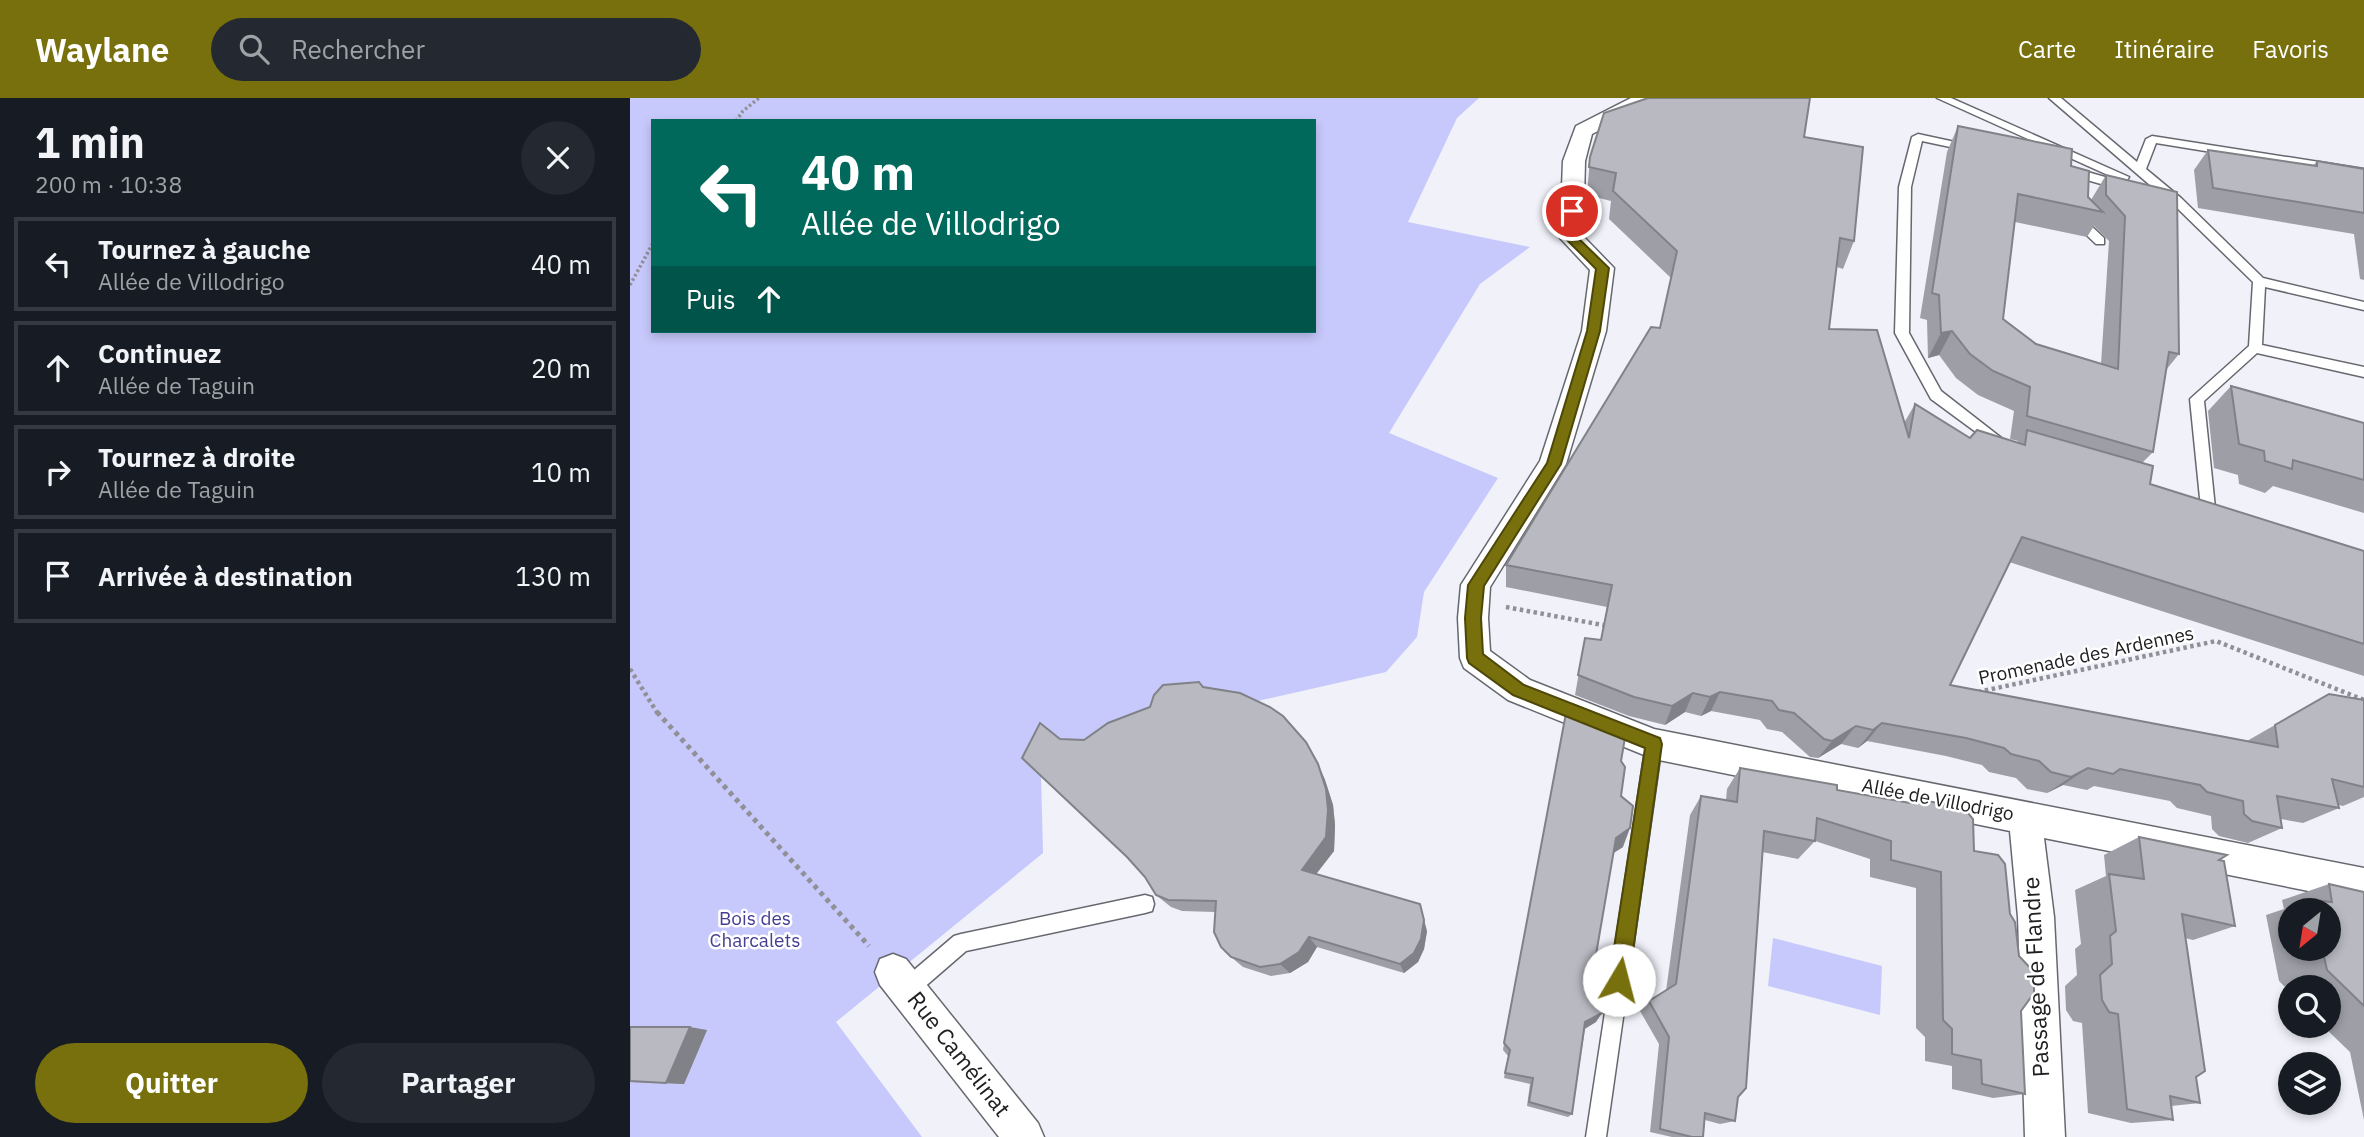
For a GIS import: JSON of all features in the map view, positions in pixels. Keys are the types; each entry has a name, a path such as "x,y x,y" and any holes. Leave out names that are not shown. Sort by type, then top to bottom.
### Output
{"street":[{"path":"1475,600 1476,585 1553,464 1594,331 1602,268 1571,238 1574,161 1583,131 1647,98"},
{"name":"Allée de Villodrigo","path":"1475,600 1475,658 1518,690 1654,744 2364,885"},
{"name":"Passage de Flandre","path":"2025,816 2036,918 2045,1137"},
{"name":"Rue Camélinat","path":"900,980 1024,1137"}],"lane":[{"path":"1942,98 2177,201"},
{"path":"2054,98 2177,201 2259,281 2364,306"},
{"path":"1984,151 1918,137 1905,187 1902,333 1936,395 1999,444 2012,448"},
{"path":"2140,170 2152,139 2364,173"},
{"path":"2062,169 2083,187 2177,201"},
{"path":"2083,187 2081,223 2100,241"},
{"path":"2208,508 2197,399 2255,348 2259,281"},
{"path":"2255,348 2364,372"},
{"path":"1596,1137 1654,744"},
{"path":"900,980 961,943 1145,904"}],"path":[{"path":"737,119 759,98"},
{"path":"630,285 651,247"},
{"path":"1475,600 1612,627"},
{"name":"Promenade des Ardennes","path":"1972,693 2216,641 2364,700"},
{"path":"630,669 662,721 900,980"}],"green space":[{"name":"Bois des Charcalets","path":"630,98 1479,98 1457,118 1408,222 1530,247 1480,284 1389,433 1498,478 1424,592 1417,637 1386,672 1231,707 1041,775 1043,853 836,1022 922,1137 630,1137"},
{"path":"1773,938 1882,966 1880,1015 1768,986"}],"building":[{"path":"1648,98 1810,98 1804,137 1863,147 1854,241 1840,238 1829,329 1877,330 1909,438 1915,404 1970,438 1977,430 2025,445 2027,430 2153,466 2150,484 2364,551 2364,644 2022,537 1950,685 2278,747 2275,725 2329,694 2364,700 2364,787 2332,779 2339,808 2277,796 2282,828 2252,821 2244,814 2243,801 2207,792 2200,785 2120,769 2113,774 2088,768 2071,777 2051,772 2039,761 2011,754 2004,748 1966,738 1882,723 1873,730 1856,726 1832,741 1824,739 1794,713 1779,710 1772,701 1720,692 1710,697 1693,693 1672,706 1634,697 1578,675 1585,638 1601,640 1612,585 1506,565 1651,327 1660,328 1677,251 1613,191 1616,173 1589,167 1604,113"},
{"path":"1958,126 2072,149 2071,166 2089,171 2088,197 2103,212 2018,194 2003,319 2036,344 2118,369 2125,216 2106,195 2106,175 2177,192 2179,354 2169,352 2153,452 2027,416 2030,387 1993,371 1970,354 1952,331 1941,333 1939,295 1932,293"},
{"path":"2208,150 2317,166 2317,161 2364,169 2364,213 2213,188"},
{"path":"2231,386 2364,423 2364,480 2293,460 2292,469 2265,461 2264,451 2239,444"},
{"path":"1199,682 1203,687 1240,693 1270,707 1283,716 1306,742 1318,764 1326,789 1328,810 1326,837 1302,870 1420,904 1424,920 1421,939 1414,953 1400,964 1309,937 1299,952 1280,964 1260,967 1231,957 1221,947 1214,932 1216,901 1168,900 1156,895 1145,877 1127,857 1022,758 1040,723 1060,739 1084,740 1108,723 1150,707 1154,695 1163,685"},
{"path":"1572,704 1627,726 1621,761 1625,767 1621,796 1633,806 1630,828 1616,838 1593,972 1605,987 1602,1013 1585,1022 1572,1114 1529,1102 1533,1078 1505,1073 1510,1050 1504,1043 1566,713 1570,714"},
{"path":"1740,768 1837,785 1837,790 1910,803 1917,799 1964,808 1973,819 1974,851 1998,855 2005,864 2010,914 2015,922 2019,956 2034,972 2034,993 2021,1011 2025,1094 1982,1084 1981,1060 1952,1054 1952,1029 1943,1020 1941,872 1891,860 1891,841 1817,818 1815,841 1764,831 1746,1088 1738,1097 1735,1121 1705,1113 1703,1137 1660,1129 1669,1037 1649,1001 1676,984 1701,796 1737,802"},
{"path":"2139,837 2227,855 2219,860 2224,861 2235,926 2182,914 2205,1071 2196,1077 2200,1103 2170,1096 2173,1120 2127,1109 2118,1014 2109,1012 2102,1000 2100,975 2112,964 2110,936 2116,931 2109,874 2144,879"},
{"path":"2329,884 2364,892 2364,1006 2341,984 2341,975 2332,975 2327,970 2325,961 2342,961 2342,898 2331,898"},
{"path":"630,1027 690,1027 666,1083 630,1081"}],"route":[{"path":"1572,211 1571,238 1602,268 1594,331 1553,464 1476,585 1473,618 1475,658 1518,690 1654,744 1619,980"}]}
